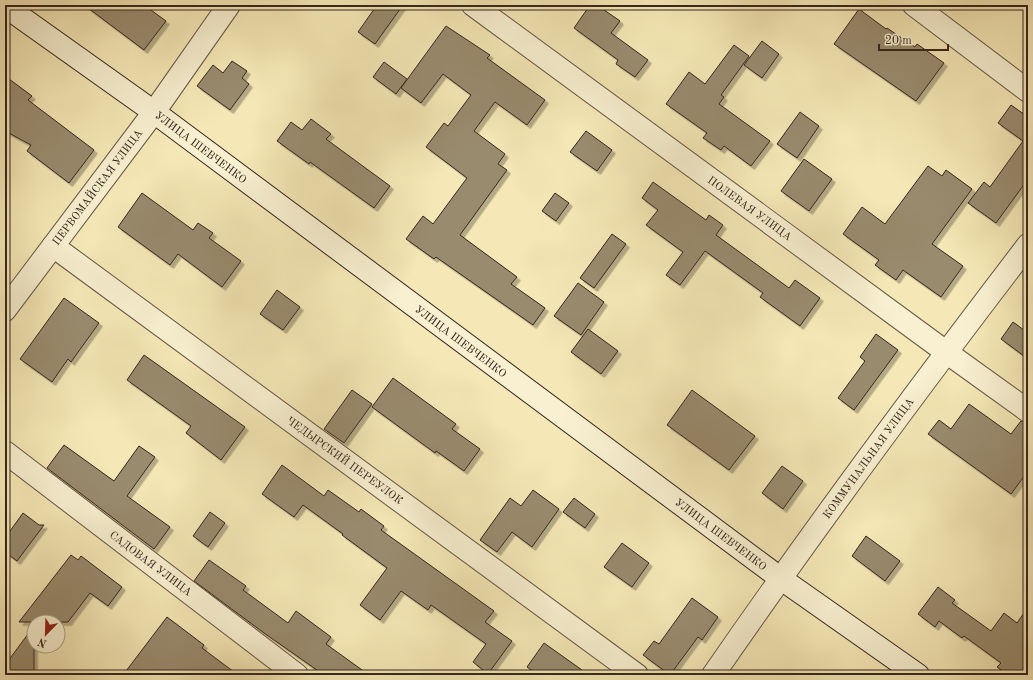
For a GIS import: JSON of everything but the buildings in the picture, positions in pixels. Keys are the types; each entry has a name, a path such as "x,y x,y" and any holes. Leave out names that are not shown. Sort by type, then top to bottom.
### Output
{"street":[{"name":"ПЕРВОМАЙСКАЯ УЛИЦА","path":"5,310 154,112 228,5"},
{"name":"ПОЛЕВАЯ УЛИЦА","path":"472,5 1028,411"},
{"path":"914,5 1028,91"},
{"name":"УЛИЦА ШЕВЧЕНКО","path":"5,6 154,112 780,578 918,675"},
{"name":"КОММУНАЛЬНАЯ УЛИЦА","path":"714,675 780,578 946,352 1028,245"},
{"name":"ЧЕДЫРСКИЙ ПЕРЕУЛОК","path":"53,246 637,675"},
{"name":"САДОВАЯ УЛИЦА","path":"5,452 297,675"}]}
